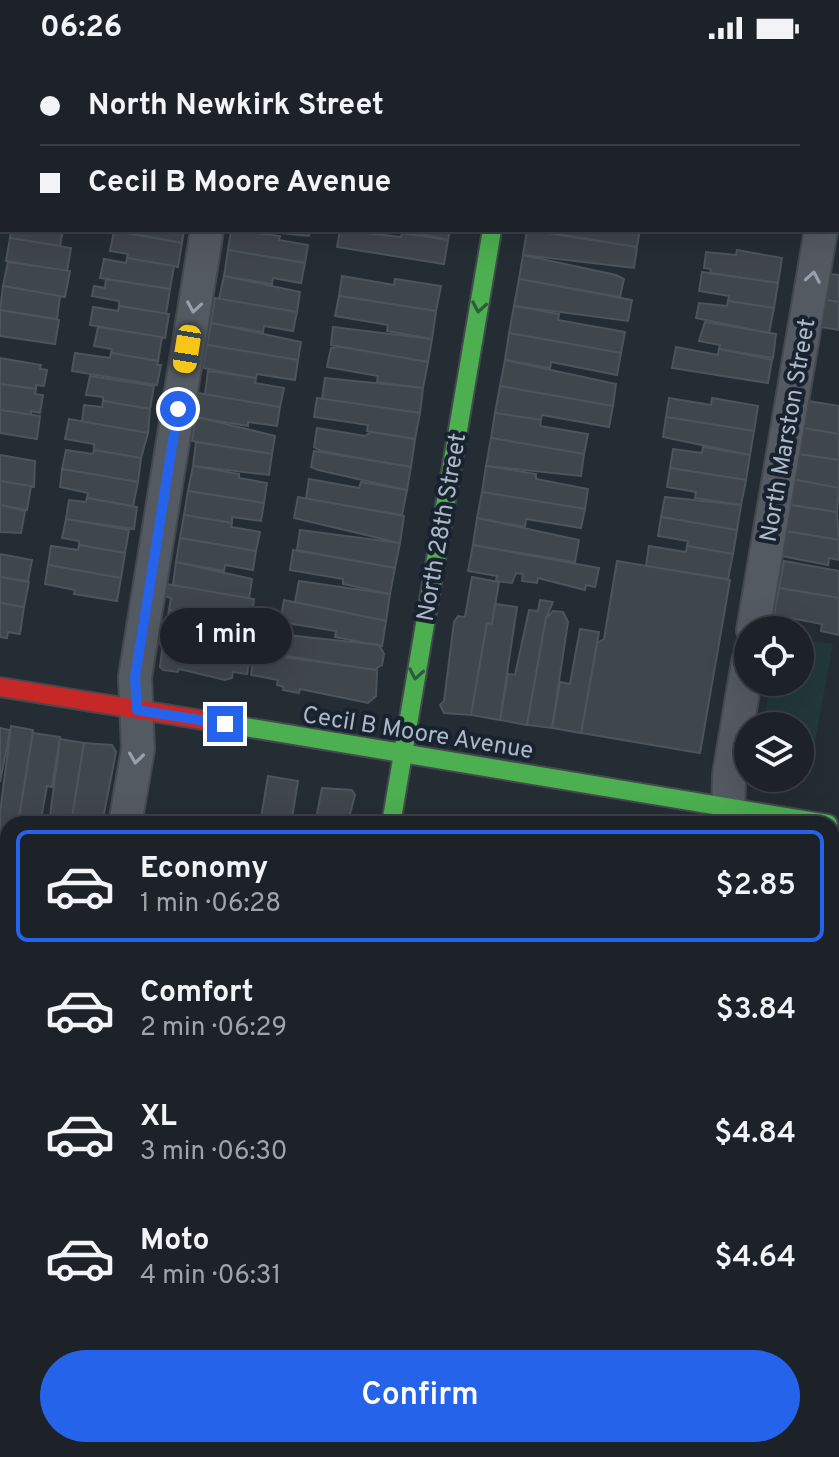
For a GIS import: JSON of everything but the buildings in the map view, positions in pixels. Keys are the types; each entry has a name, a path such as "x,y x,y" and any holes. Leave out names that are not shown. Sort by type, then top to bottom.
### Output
{"street":[{"path":"126,816 138,749 135,677 207,232"},
{"name":"North 28th Street","path":"392,816 492,232"},
{"name":"North Marston Street","path":"755,616 821,232"},
{"name":"Cecil B Moore Avenue","path":"0,687 403,754 728,816"},
{"path":"728,816 744,696"}],"green space":[{"path":"814,642 833,644 814,747 814,712 766,712 768,696 814,696"}],"traffic: fast":[{"path":"392,816 492,232"},
{"path":"227,724 780,816"}],"traffic: jam":[{"path":"0,687 227,724"}],"route":[{"path":"178,409 135,677 137,710 225,724"}]}
